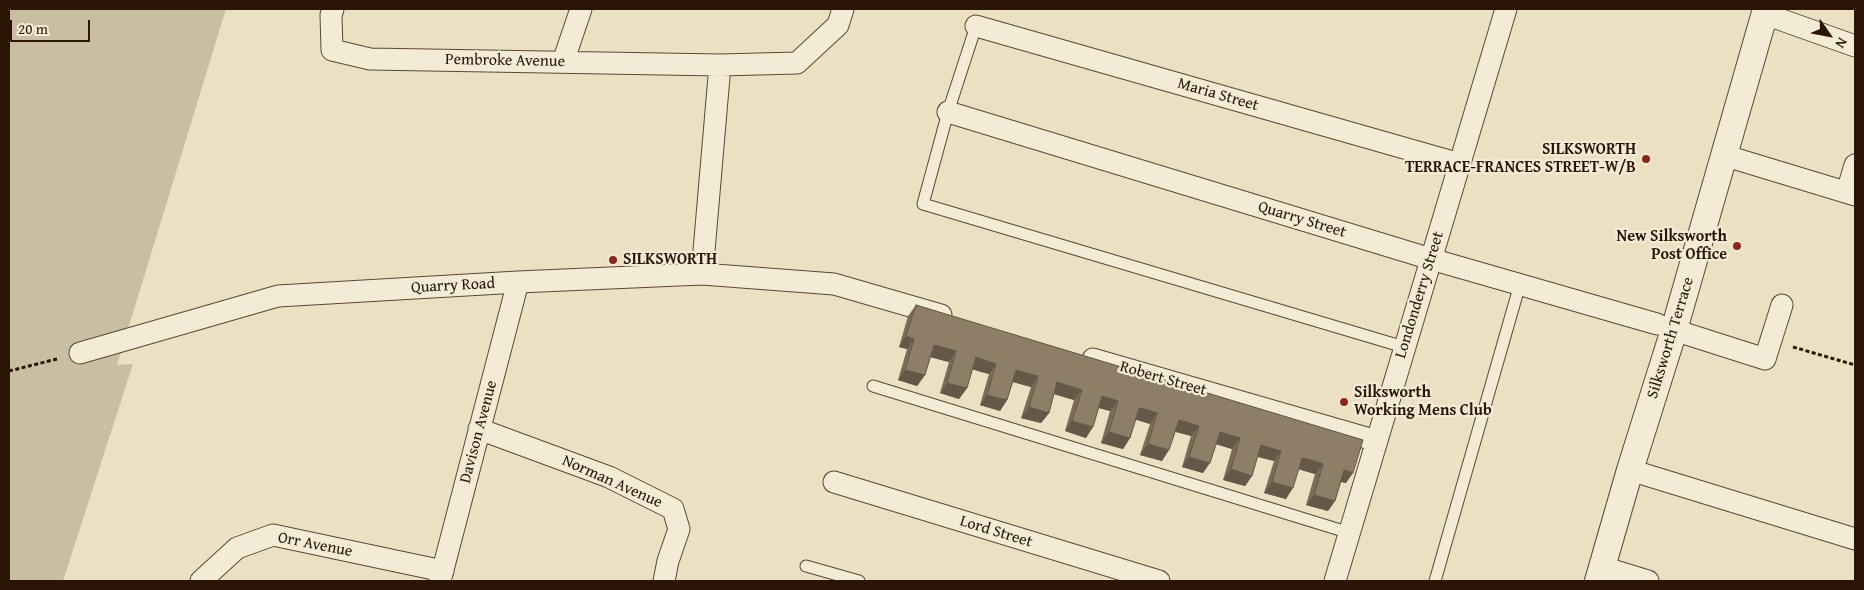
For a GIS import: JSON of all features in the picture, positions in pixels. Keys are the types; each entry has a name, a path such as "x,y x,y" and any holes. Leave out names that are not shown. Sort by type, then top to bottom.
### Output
{"street":[{"name":"Pembroke Avenue","path":"333,9 331,15 332,50 370,59 720,65 797,63 838,25 843,9"},
{"path":"563,62 581,9"},
{"name":"Londonderry Street","path":"1336,581 1506,9"},
{"path":"1766,12 1855,46"},
{"name":"Silksworth Terrace","path":"1600,574 1630,470 1666,327 1723,155 1766,12"},
{"name":"Maria Street","path":"976,26 1460,164"},
{"path":"702,274 720,65"},
{"name":"Quarry Street","path":"948,112 1431,259 1666,327 1768,350"},
{"path":"1723,155 1851,194 1855,165"},
{"name":"Quarry Road","path":"80,353 278,296 518,282 702,274 834,284 958,320"},
{"name":"Davison Avenue","path":"441,576 518,282"},
{"path":"1768,350 1782,305"},
{"name":"Robert Street","path":"1072,353 1377,441"},
{"name":"Norman Avenue","path":"479,429 609,477 673,509 679,529 668,561 664,581"},
{"path":"1630,470 1855,539"},
{"name":"Lord Street","path":"834,482 1159,581"},
{"name":"Orr Avenue","path":"201,581 237,548 273,535 441,576"},
{"path":"1600,574 1648,581"}],"lane":[{"path":"976,26 948,112 923,204 1404,347"},
{"path":"1435,581 1520,284"},
{"path":"873,386 1350,533"},
{"path":"806,566 859,581"}],"path":[{"path":"1768,350 1855,365"},
{"path":"9,370 80,353"}],"shaded area":[{"path":"9,9 226,9 117,365 133,364 63,581 9,581"}],"building":[{"path":"916,305 1363,440 1353,473 1344,470 1335,501 1314,495 1323,464 1311,460 1302,458 1293,488 1272,482 1281,451 1261,445 1252,476 1231,469 1240,438 1220,432 1210,463 1189,457 1199,426 1179,420 1169,450 1148,444 1157,413 1148,410 1139,408 1130,438 1109,432 1118,401 1102,396 1093,427 1072,421 1082,390 1057,382 1049,413 1029,407 1038,376 1016,370 1007,400 987,395 996,364 976,357 967,388 947,383 956,351 934,345 925,375 905,370 914,339 906,336"}],"place":[{"name":"SILKSWORTH TERRACE-FRANCES STREET-W/B","path":"1646,159"},
{"name":"New Silksworth Post Office","path":"1737,246"},
{"name":"SILKSWORTH","path":"613,260"},
{"name":"Silksworth Working Mens Club","path":"1344,402"}]}
